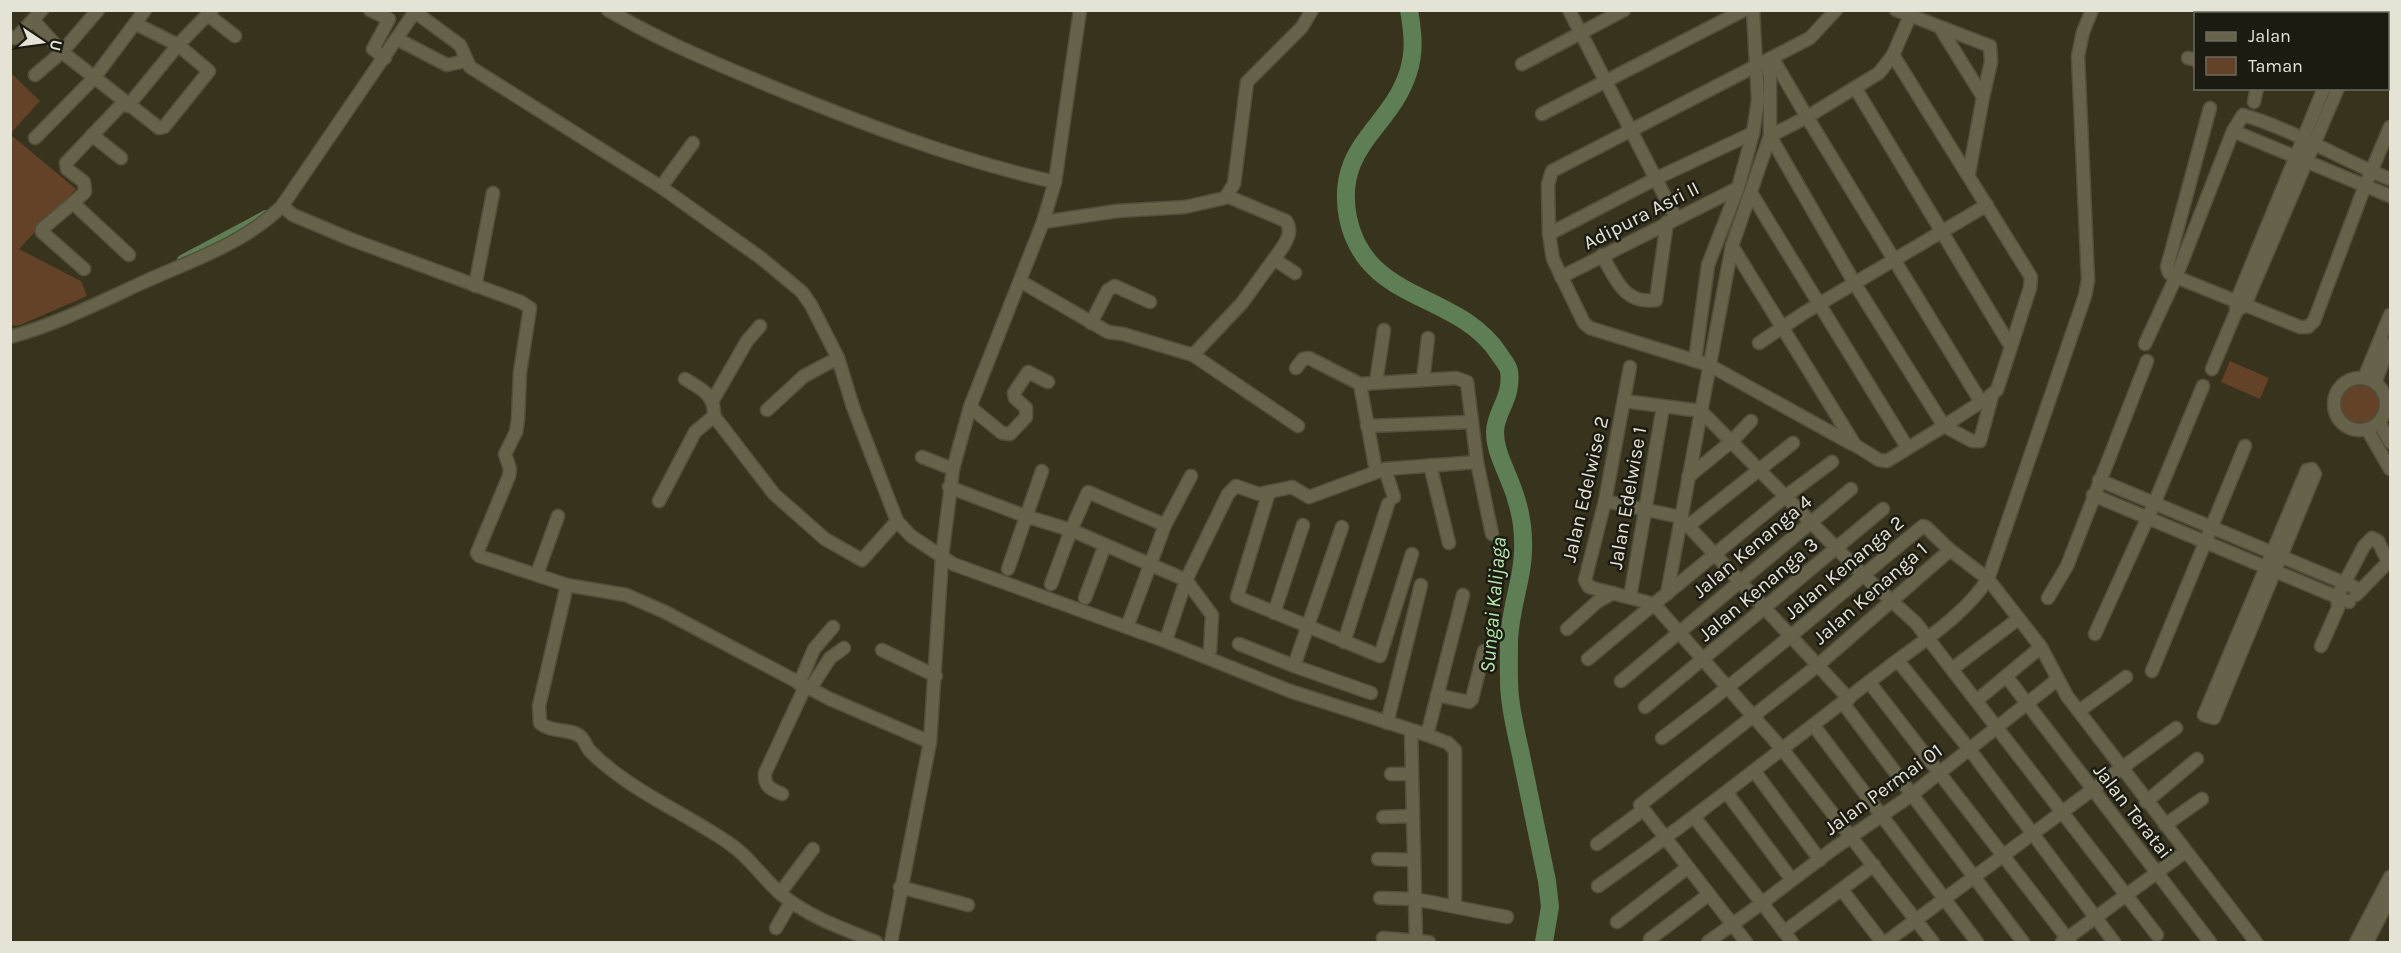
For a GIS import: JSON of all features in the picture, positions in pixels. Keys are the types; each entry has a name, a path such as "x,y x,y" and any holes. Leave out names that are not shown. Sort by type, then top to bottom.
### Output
{"street":[{"path":"35,75 62,52 98,10"},
{"path":"35,138 94,78 145,10"},
{"path":"370,10 389,19 374,47 381,55"},
{"path":"608,10 637,27 719,65 826,109 1000,169 1055,182"},
{"path":"891,942 930,742 949,487 970,407 1043,222 1055,182 1080,10"},
{"path":"1043,222 1117,211 1185,207 1218,201 1227,196 1234,184 1247,82 1302,27 1312,10"},
{"path":"1569,10 1657,178 1672,220 1656,300 1642,300 1622,291 1602,255"},
{"path":"1522,64 1624,10"},
{"path":"1542,114 1743,10"},
{"path":"1667,594 1684,521 1688,477 1732,246 1770,136 1770,76 1753,10"},
{"path":"1836,10 1810,38 1551,172 1548,184 1549,234 1553,260 1584,323 1590,328 1709,366 1883,461 1986,399 2001,380 2032,280 1969,173 1893,55"},
{"path":"1896,10 1990,46 1991,62 1969,173"},
{"path":"1598,886 1667,838 1929,638 1964,607 1988,579 2085,296 2088,280 2079,56 2083,32 2092,10"},
{"path":"10,337 106,300 219,248 262,223 282,206 381,55 397,39 416,11 460,45 465,61 470,67 661,187 761,258 802,292 838,358 853,407 897,521 911,536 953,564 1165,641 1290,691 1449,743 1455,750 1455,905"},
{"path":"84,269 42,232 42,229 85,192 84,182 67,169 66,163 126,104 178,45 210,13 235,36"},
{"path":"10,37 16,38 38,15 62,52 126,104 161,128 208,73 204,65 178,45 136,24"},
{"path":"1770,136 1856,89 1879,73 1893,55 1910,16"},
{"path":"1941,29 1983,97"},
{"path":"397,39 447,64 465,61"},
{"path":"1766,62 1807,117 1986,399 1989,412 1980,441 1972,441 1944,426 1855,284 1770,136"},
{"path":"1695,360 1708,265 1738,188 1753,133 1766,62"},
{"path":"1856,89 2011,347"},
{"path":"2254,102 2257,90"},
{"path":"2212,369 2308,143 2323,90"},
{"path":"2308,143 2337,90"},
{"path":"2210,108 2167,267 2169,273 2239,307 2300,327 2308,327 2314,321 2365,186 2391,127"},
{"path":"2145,344 2176,277 2240,117 2245,115 2391,179"},
{"path":"2234,131 2391,196"},
{"path":"1549,234 1657,178 1753,133"},
{"path":"92,135 121,158"},
{"path":"661,187 693,143"},
{"name":"Adipura Asri II","path":"1561,277 1738,188"},
{"path":"2189,189 2207,196"},
{"path":"475,286 493,193"},
{"path":"1751,193 1907,447"},
{"path":"1193,355 1242,303 1289,235 1289,225 1286,221 1227,196"},
{"path":"73,203 129,255"},
{"path":"282,206 293,215 351,239 527,304 531,315 520,372 516,432 505,454 510,469 509,476 477,554 567,585 622,594 650,605 805,686 930,742"},
{"path":"1759,343 1820,304 1988,206"},
{"path":"1732,246 1855,445"},
{"path":"1274,259 1295,273"},
{"path":"1020,281 1108,332 1124,334 1193,355 1298,426"},
{"path":"1091,323 1108,290 1115,286 1150,302"},
{"path":"2369,380 2391,315"},
{"path":"760,326 747,341 713,400 714,416 774,494 825,539 856,558 862,560 897,521"},
{"path":"1376,382 1384,330"},
{"path":"1423,380 1428,338"},
{"path":"2369,380 2391,344"},
{"path":"767,410 804,376 838,358"},
{"path":"1296,368 1304,359 1309,358 1360,384 1456,378 1467,382 1477,462 1492,534"},
{"path":"2048,598 2067,566 2147,361"},
{"name":"Jalan Edelwise 2","path":"1630,367 1605,501 1585,580 1589,587 1654,604"},
{"path":"970,407 1002,433 1010,434 1026,417 1026,408 1015,399 1014,393 1028,372 1048,382"},
{"path":"685,378 703,388 713,400"},
{"path":"2354,379 2369,380 2383,392 2386,405 2379,422 2367,429 2346,427 2337,417 2334,403 2342,385 2354,379"},
{"path":"1344,642 1391,500 1367,426 1360,384"},
{"path":"2095,634 2154,504 2203,386"},
{"path":"1624,400 1701,411 1863,575 1929,638 2157,935"},
{"name":"Jalan Edelwise 1","path":"1630,597 1663,407"},
{"path":"658,501 695,432 714,416"},
{"path":"1367,426 1471,422"},
{"path":"1688,477 1732,441 1751,422"},
{"path":"2379,422 2391,442"},
{"path":"2367,429 2391,469"},
{"path":"1684,521 1792,443"},
{"path":"2152,671 2245,446"},
{"path":"922,457 953,469"},
{"path":"1168,634 1186,580 1232,489 1236,486 1259,494 1292,487 1309,497 1364,479 1381,470 1477,462"},
{"path":"1588,659 1786,496 1832,462"},
{"path":"1430,465 1449,543"},
{"path":"2270,569 2214,718 2205,716 2276,555 2315,474 2312,469 2307,470 2276,555"},
{"path":"1008,569 1024,516 1042,471"},
{"path":"1130,619 1165,525 1191,476"},
{"path":"2099,480 2361,590"},
{"path":"949,487 1024,516 1071,530 1186,580 1212,615 1210,650"},
{"name":"Jalan Kenanga 4","path":"1621,681 1851,489"},
{"path":"1051,584 1088,492 1165,525"},
{"path":"1269,492 1238,597 1307,628 1380,656 1412,554"},
{"path":"2093,495 2270,569 2337,602 2349,602 2389,561 2386,546 2376,539 2372,538 2364,546 2345,582 2337,602 2321,646"},
{"path":"1605,501 1646,509 1684,521 1742,582 1846,701 1910,796 2023,942"},
{"name":"Jalan Kenanga 3","path":"1645,706 1883,509"},
{"path":"537,574 558,516"},
{"path":"1274,613 1303,525"},
{"name":"Jalan Kenanga 2","path":"1662,738 1729,688 1924,526 1950,550"},
{"path":"1294,666 1342,527"},
{"path":"1085,598 1105,545"},
{"path":"1950,550 1988,579 2041,647 2079,711 2146,802 2256,942"},
{"name":"Jalan Kenanga 1","path":"1643,810 1640,805 1659,788 1817,666 1950,550"},
{"path":"567,585 539,706 540,723 547,729 578,735 597,758 639,788 733,846 752,861 791,902 834,926 876,942"},
{"path":"1387,723 1421,585"},
{"path":"1567,629 1597,602 1613,593"},
{"path":"1427,735 1463,595"},
{"path":"1654,604 1677,633 1783,750 1933,942"},
{"path":"1953,669 2018,619"},
{"path":"782,794 768,788 764,781 765,773 805,686 814,649 833,627"},
{"path":"1239,644 1371,693"},
{"path":"1976,701 2041,647"},
{"path":"805,686 830,658 844,648"},
{"path":"882,650 936,676"},
{"path":"1437,695 1469,702 1484,651"},
{"path":"1898,661 1970,750 2114,942"},
{"name":"Jalan Teratai","path":"2006,676 2210,942"},
{"path":"2079,711 2126,677"},
{"name":"Jalan Permai 01","path":"1708,942 1910,796 2058,679"},
{"path":"1869,682 2066,941 2095,917 2185,852"},
{"path":"1814,726 1977,942"},
{"path":"1842,890 1884,942 1917,921 2123,770 2176,728"},
{"path":"1383,938 1421,942 1415,899 1412,730"},
{"path":"2146,802 2197,759"},
{"path":"1755,772 1820,860"},
{"path":"1391,774 1412,774"},
{"path":"1727,793 1792,880"},
{"path":"2165,825 2202,799"},
{"path":"1597,844 1643,810 1746,942"},
{"path":"1383,817 1412,816"},
{"path":"1694,817 1788,937 1874,865"},
{"path":"780,893 813,849"},
{"path":"1378,859 1414,860"},
{"path":"1617,922 1687,868"},
{"path":"2356,942 2391,877"},
{"path":"900,887 968,905"},
{"path":"1650,939 1708,895"},
{"path":"2367,942 2391,897"},
{"path":"1380,898 1415,899 1507,917"},
{"path":"776,928 791,902"}],"green space":[{"path":"11,73 40,101 11,133"},
{"path":"10,134 76,189 19,249 81,281 87,296 20,325 11,326"},
{"path":"2230,361 2269,378 2260,399 2221,382"},
{"path":"2360,384 2368,385 2374,390 2379,396 2379,412 2374,418 2368,423 2360,424 2352,423 2346,418 2341,412 2340,404 2341,396 2346,390 2352,385"}],"waterway":[{"name":"Sungai Kalijaga","path":"1409,10 1413,42 1408,73 1400,92 1356,155 1349,173 1346,193 1348,218 1358,246 1373,267 1415,295 1461,318 1481,334 1499,354 1508,369 1510,381 1496,425 1495,438 1517,501 1523,541 1522,566 1511,618 1509,691 1547,881 1550,907 1544,942"},
{"path":"182,260 266,215"}]}
